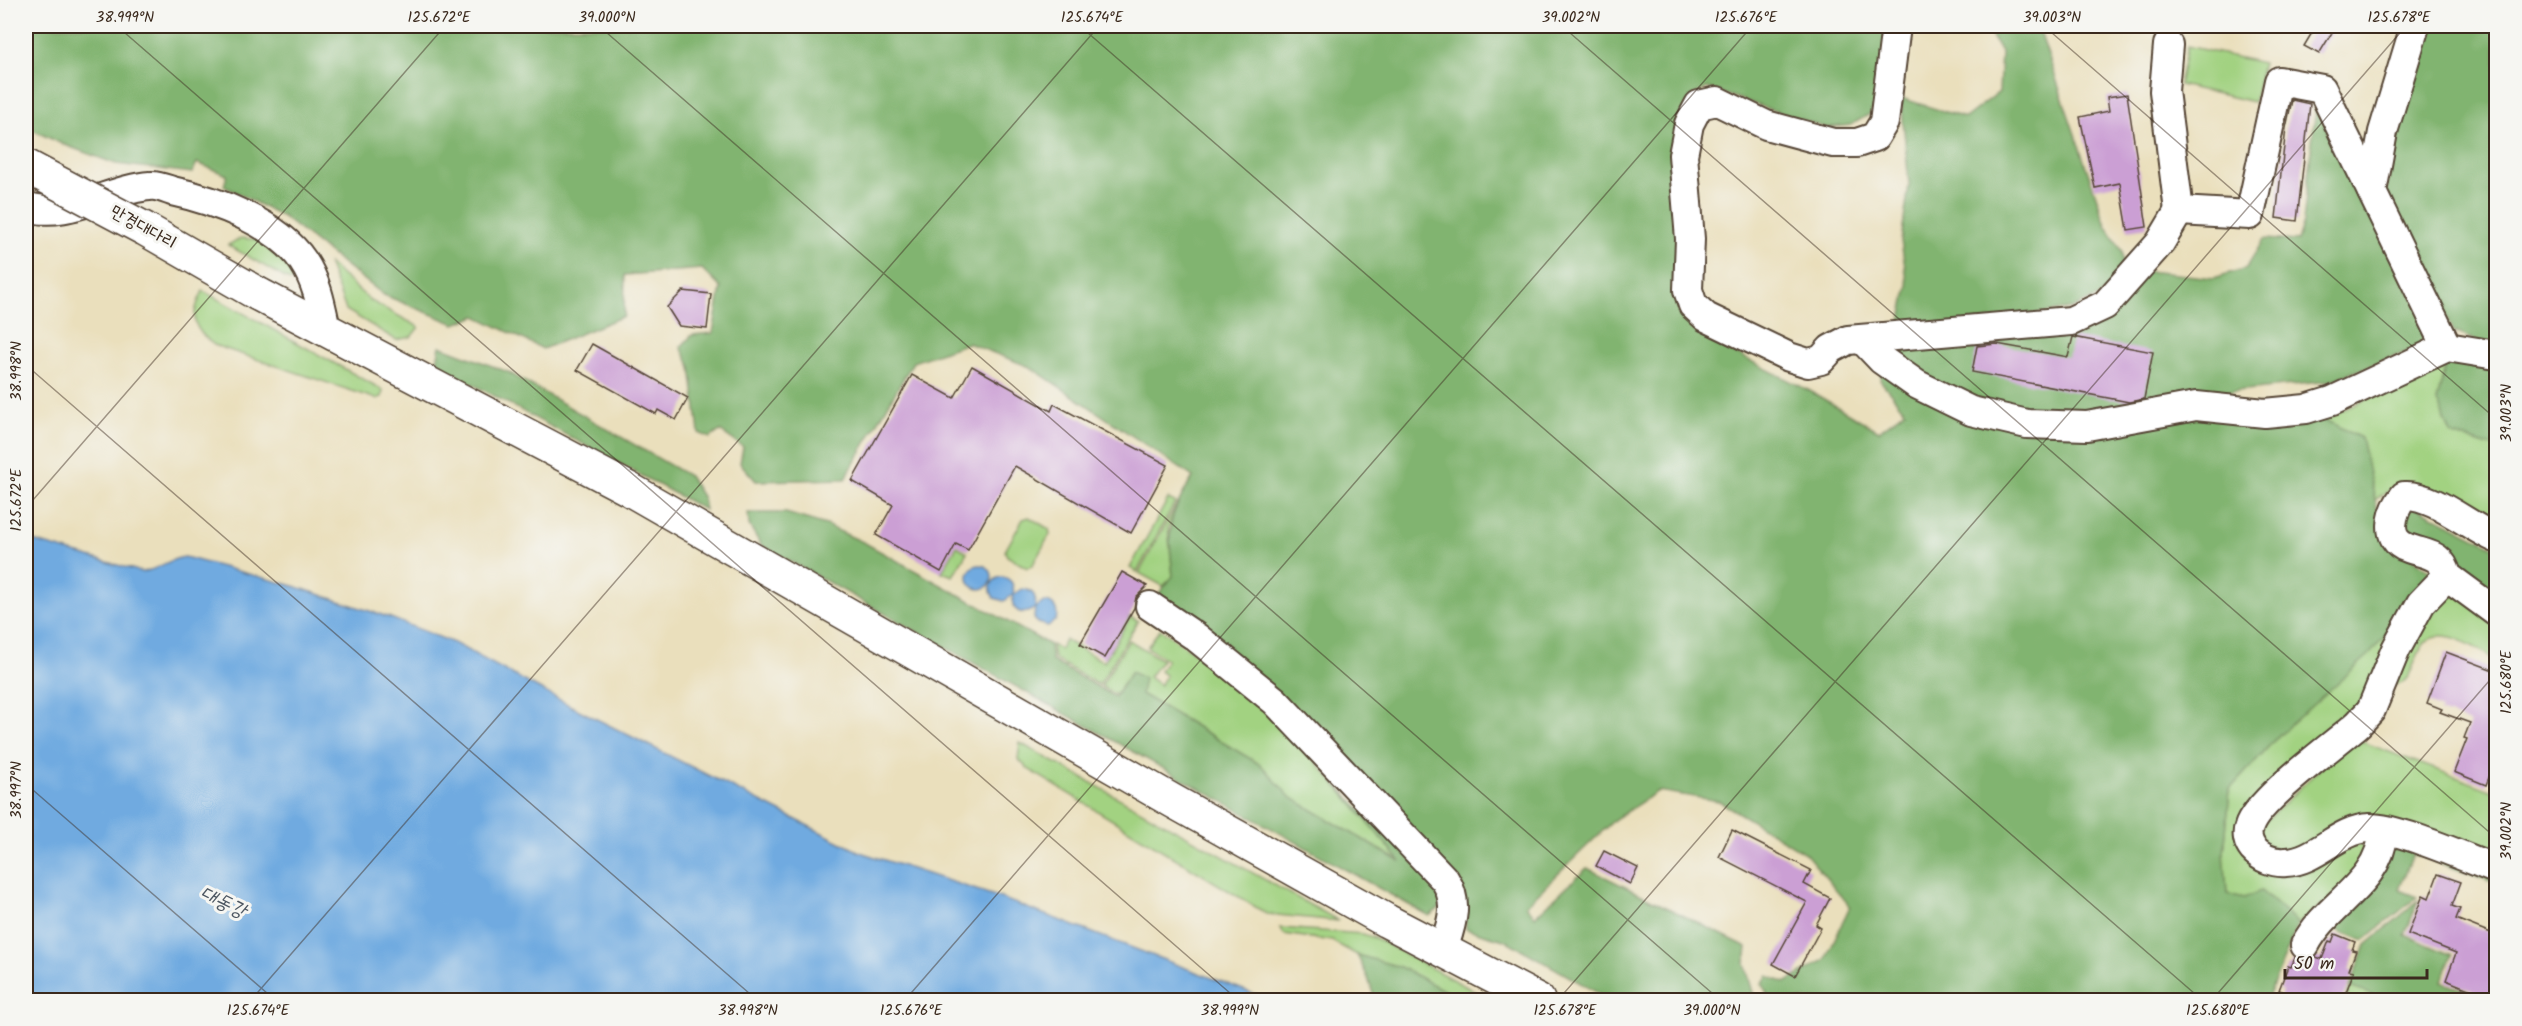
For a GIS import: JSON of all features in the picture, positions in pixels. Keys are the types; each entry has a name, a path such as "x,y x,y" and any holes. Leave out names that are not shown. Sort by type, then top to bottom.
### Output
{"highway":[{"name":"만경대다리","path":"26,166 145,229 258,294 629,489 1171,800 1538,1000"}],"lane":[{"path":"1896,26 1884,122 1875,137 1857,143 1833,143 1766,125 1717,101 1699,105 1689,124 1683,155 1690,239 1688,290 1693,304 1706,317 1789,357 1808,363 1821,360 1831,350 1848,340 2070,321 2105,305 2160,243 2179,211 2164,91 2168,45"},
{"path":"2372,192 2383,132 2415,26"},
{"path":"2179,211 2250,215 2279,81 2322,88 2447,347"},
{"path":"26,206 36,210 73,206 151,185 194,196 247,217 283,239 302,260 317,289 326,329"},
{"path":"1863,340 1882,360 1916,384 1971,411 2027,424 2087,426 2196,406 2265,412 2306,409 2332,401 2447,347 2496,355"},
{"path":"2496,538 2414,495 2404,496 2393,509 2391,525 2396,541 2407,548 2433,555 2440,560 2447,576 2496,612"},
{"path":"2447,576 2421,603 2396,649 2371,710 2358,724 2265,804 2249,826 2247,836 2251,847 2260,855 2272,861 2286,862 2298,860 2355,831 2371,828 2496,869"},
{"path":"1150,606 1196,637 1275,701 1445,880 1454,900 1453,918 1443,950"},
{"path":"2305,945 2318,926 2374,866 2382,851 2384,831"}],"green space":[{"path":"26,26 1889,26 1878,100 1870,114 1851,125 1826,128 1707,88 1692,96 1682,300 1709,340 1810,391 1879,431 1905,411 1880,380 1882,371 1969,419 2177,414 2278,421 2323,419 2361,438 2383,535 2434,574 2370,654 2280,734 2230,789 2224,853 2227,894 2244,898 2261,891 2298,924 2267,1000 1770,1000 1762,983 1768,976 1785,983 1825,960 1850,906 1805,853 1719,801 1658,791 1615,819 1526,905 1535,916 1587,868 1747,947 1745,964 1755,1000 1610,1000 1507,941 1466,929 1464,894 1155,598 1173,576 1170,534 1173,514 1193,477 1030,367 968,343 913,362 845,479 756,481 740,463 743,447 720,431 710,438 699,433 691,367 681,347 692,335 713,333 721,288 702,269 625,275 624,316 543,349 476,316 455,324 384,295 283,217 224,186 227,175 197,163 192,173 116,164 62,144 26,127"},
{"path":"1986,26 2038,26 2106,225 2122,251 2124,275 2100,296 2071,309 1898,332 1908,287 1901,241 1909,185 1901,98 1965,118 1999,92 2001,52"},
{"path":"2427,26 2496,26 2496,346 2483,344 2453,331 2386,199 2393,134"},
{"path":"2187,46 2263,63 2254,102 2179,85"},
{"path":"2317,97 2435,341 2330,381 2198,395 2093,418 1976,404 1886,356 1889,345 2075,326 2147,271 2214,278 2246,268 2264,239 2297,241 2303,222"},
{"path":"241,238 261,240 295,274 295,279 290,281 228,245"},
{"path":"328,263 371,301 419,327 411,337 396,340 346,310"},
{"path":"203,291 383,390 382,397 376,399 214,345 206,339 195,321 196,307"},
{"path":"440,346 508,372 689,476 703,498 705,510 448,371 437,361"},
{"path":"2463,357 2496,362 2496,448 2452,435 2437,402 2446,363"},
{"path":"2446,363 2437,402 2452,435 2496,448 2496,518 2493,528 2414,486 2390,490 2373,501 2361,438 2323,419"},
{"path":"1168,499 1175,502 1137,572 1130,568"},
{"path":"1177,503 1168,528 1173,577 1163,586 1139,573"},
{"path":"2413,505 2496,548 2496,602 2406,538 2405,509"},
{"path":"748,513 786,513 826,525 865,543 1050,645 1052,661 1115,697 1131,672 1144,678 1141,694 1261,765 1290,797 1401,862 1332,780 1439,888 1440,908 1429,916 761,545 749,525"},
{"path":"1029,517 1049,529 1050,534 1032,566 1027,568 1007,556 1005,551 1023,519"},
{"path":"957,546 967,552 953,576 942,572"},
{"path":"2453,592 2496,619 2496,661 2466,643 2446,636 2432,638 2423,646 2406,679 2397,685 2393,681 2436,601"},
{"path":"2405,612 2364,707 2249,807 2245,853 2354,840 2369,850 2350,885 2298,924 2261,891 2244,898 2227,894 2224,853 2230,789 2280,734"},
{"path":"1130,617 1138,621 1099,685 1054,659 1052,645 1060,649 1065,640 1104,662"},
{"path":"1160,629 1263,700 1403,863 1290,797 1261,765 1141,694 1131,672 1116,695 1101,686 1129,640 1162,660 1149,677 1160,685 1166,676 1160,671 1167,660 1147,647"},
{"path":"2352,738 2496,792 2496,859 2405,826 2288,855 2262,842 2259,827"},
{"path":"1020,743 1339,921 1267,914 1028,769 1018,759"},
{"path":"2393,843 2496,878 2496,883 2413,854 2399,890 2417,897 2364,940 2341,932 2333,925"},
{"path":"2418,901 2405,935 2452,955 2442,981 2491,1000 2386,1000 2350,987 2366,945"},
{"path":"1280,928 1363,934 1377,939 1491,1000 1462,1000 1400,967 1357,955 1332,941 1284,934"},
{"path":"1357,955 1400,967 1462,1000 1375,1000"},
{"path":"2350,987 2386,1000 2346,1000"}],"water":[{"name":"대동강","path":"26,539 142,572 185,557 294,586 388,617 454,643 571,706 860,852 998,897 1270,1000 26,1000"},
{"path":"980,565 985,566 991,572 991,582 985,588 980,589 975,588 969,582 968,577 969,572 975,566"},
{"path":"1000,577 1009,580 1013,588 1013,595 1004,601 994,598 991,591 992,583"},
{"path":"1022,589 1029,591 1035,597 1035,608 1026,612 1018,611 1013,606 1013,595"},
{"path":"1044,602 1051,603 1056,610 1056,620 1048,626 1037,623 1034,618 1035,608"}],"building":[{"path":"2316,26 2336,26 2319,54 2304,46"},
{"path":"2127,94 2147,227 2128,230 2120,183 2095,188 2080,117 2109,111 2107,97"},
{"path":"2292,100 2310,104 2297,221 2276,218 2286,128"},
{"path":"683,291 711,294 707,329 679,326 667,307"},
{"path":"2073,337 2153,352 2144,399 2129,402 1972,372 1977,346 1997,344 2068,357"},
{"path":"592,344 688,398 676,420 658,410 656,414 577,370"},
{"path":"972,366 1051,411 1054,404 1168,465 1131,533 1015,466 968,550 956,544 941,572 876,535 893,505 852,481 912,375 954,398"},
{"path":"1122,572 1147,586 1136,597 1134,608 1105,658 1080,644"},
{"path":"2446,652 2496,671 2496,760 2486,785 2454,772 2467,739 2464,738 2470,723 2440,712 2442,709 2427,703"},
{"path":"1732,830 1811,870 1804,884 1830,898 1816,925 1821,928 1795,976 1773,964 1807,902 1719,857"},
{"path":"1604,851 1638,868 1630,884 1596,866"},
{"path":"2438,874 2461,882 2452,906 2460,909 2456,919 2496,935 2496,1000 2446,980 2456,953 2408,934 2423,895 2429,898"},
{"path":"2335,934 2355,942 2352,950 2356,951 2349,970 2354,971 2343,1000 2279,1000 2282,991 2279,990 2288,966 2291,967 2295,958 2304,961 2316,957 2322,959 2329,941 2332,942"}]}
